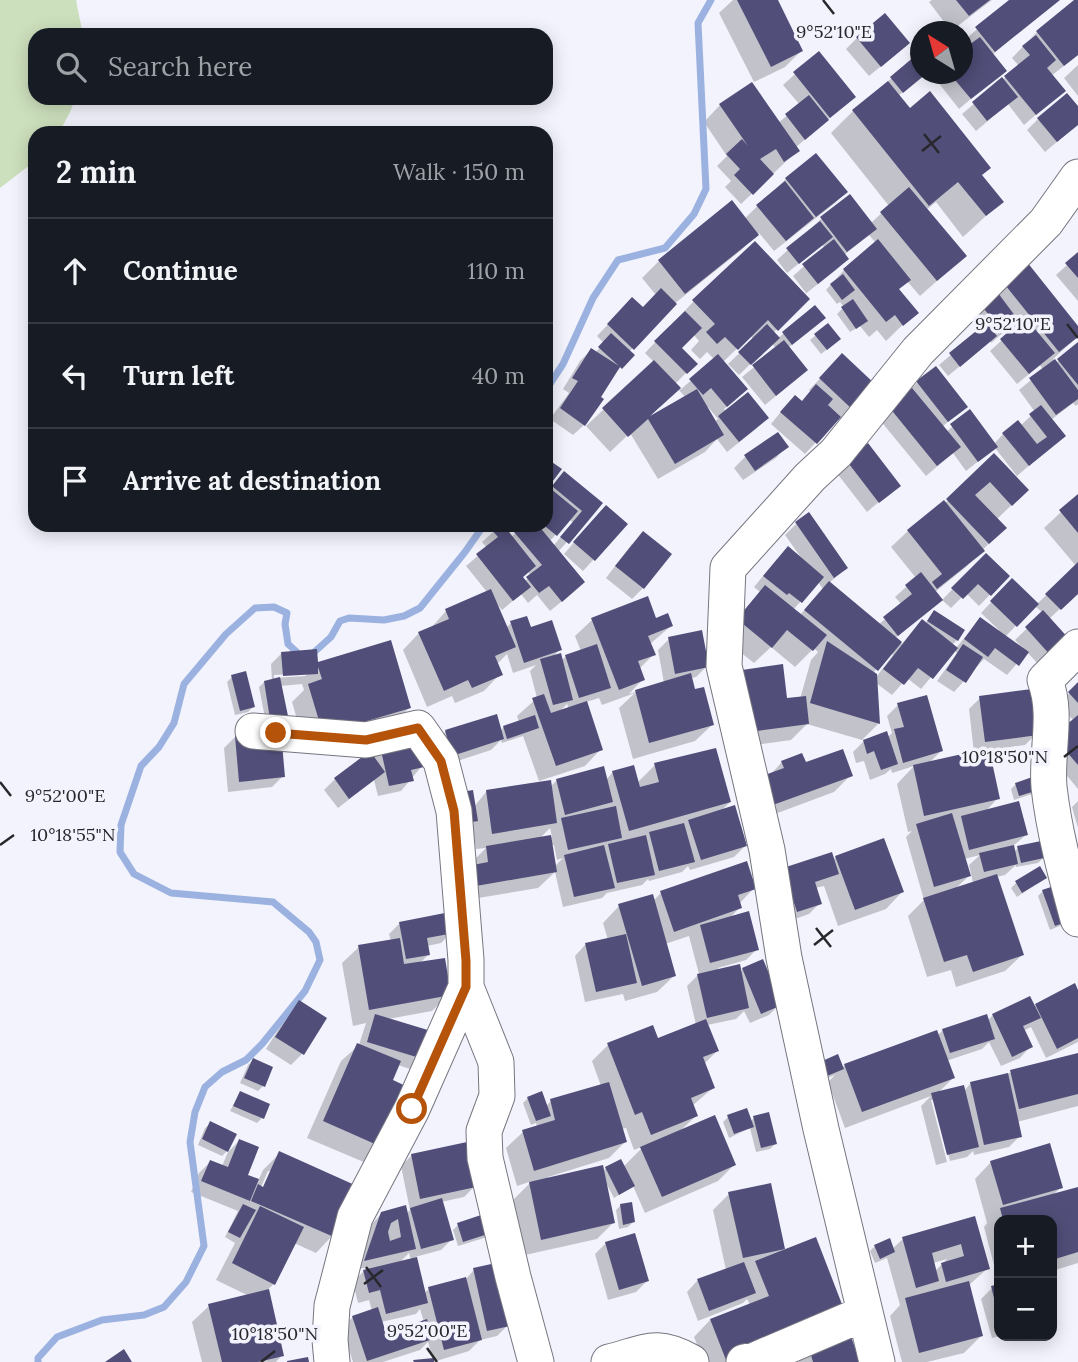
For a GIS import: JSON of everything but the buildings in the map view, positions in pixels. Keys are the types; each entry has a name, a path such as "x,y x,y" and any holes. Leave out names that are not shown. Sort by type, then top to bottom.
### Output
{"street":[{"path":"877,1362 821,1129 784,958 767,850 724,666 728,568 810,477 836,453 918,351 1046,222 1078,177"},
{"path":"1078,647 1045,680 1051,696 1049,784 1055,831 1078,919"},
{"path":"253,731 366,740 418,728 441,761 454,811 466,987 496,1062 497,1096 484,1131 485,1158 536,1362"},
{"path":"332,1362 332,1306 355,1217 412,1109 466,987"},
{"path":"744,1362 755,1360 865,1313"},
{"path":"609,1362 657,1349 691,1362"}],"green space":[{"path":"0,0 76,0 82,28 28,28 28,105 73,105 71,110 63,126 28,126 28,166 0,188"}],"waterway":[{"path":"553,379 563,364 593,298 618,260 665,248 694,214 706,189 698,23 711,0"},
{"path":"311,655 331,637 340,621 349,618 384,620 404,616 420,608 479,532"},
{"path":"38,1362 38,1358 57,1337 102,1320 144,1315 164,1307 186,1282 204,1246 190,1142 195,1112 205,1087 222,1072 246,1060 262,1044 305,991 320,960 316,942 309,932 273,902 171,893 134,874 120,852 121,825 141,766 159,747 174,723 184,684 226,634 255,608 274,607 287,613 285,624 288,644 300,655"}],"route":[{"path":"276,733 366,740 418,728 441,761 454,811 466,987 412,1109"}]}
